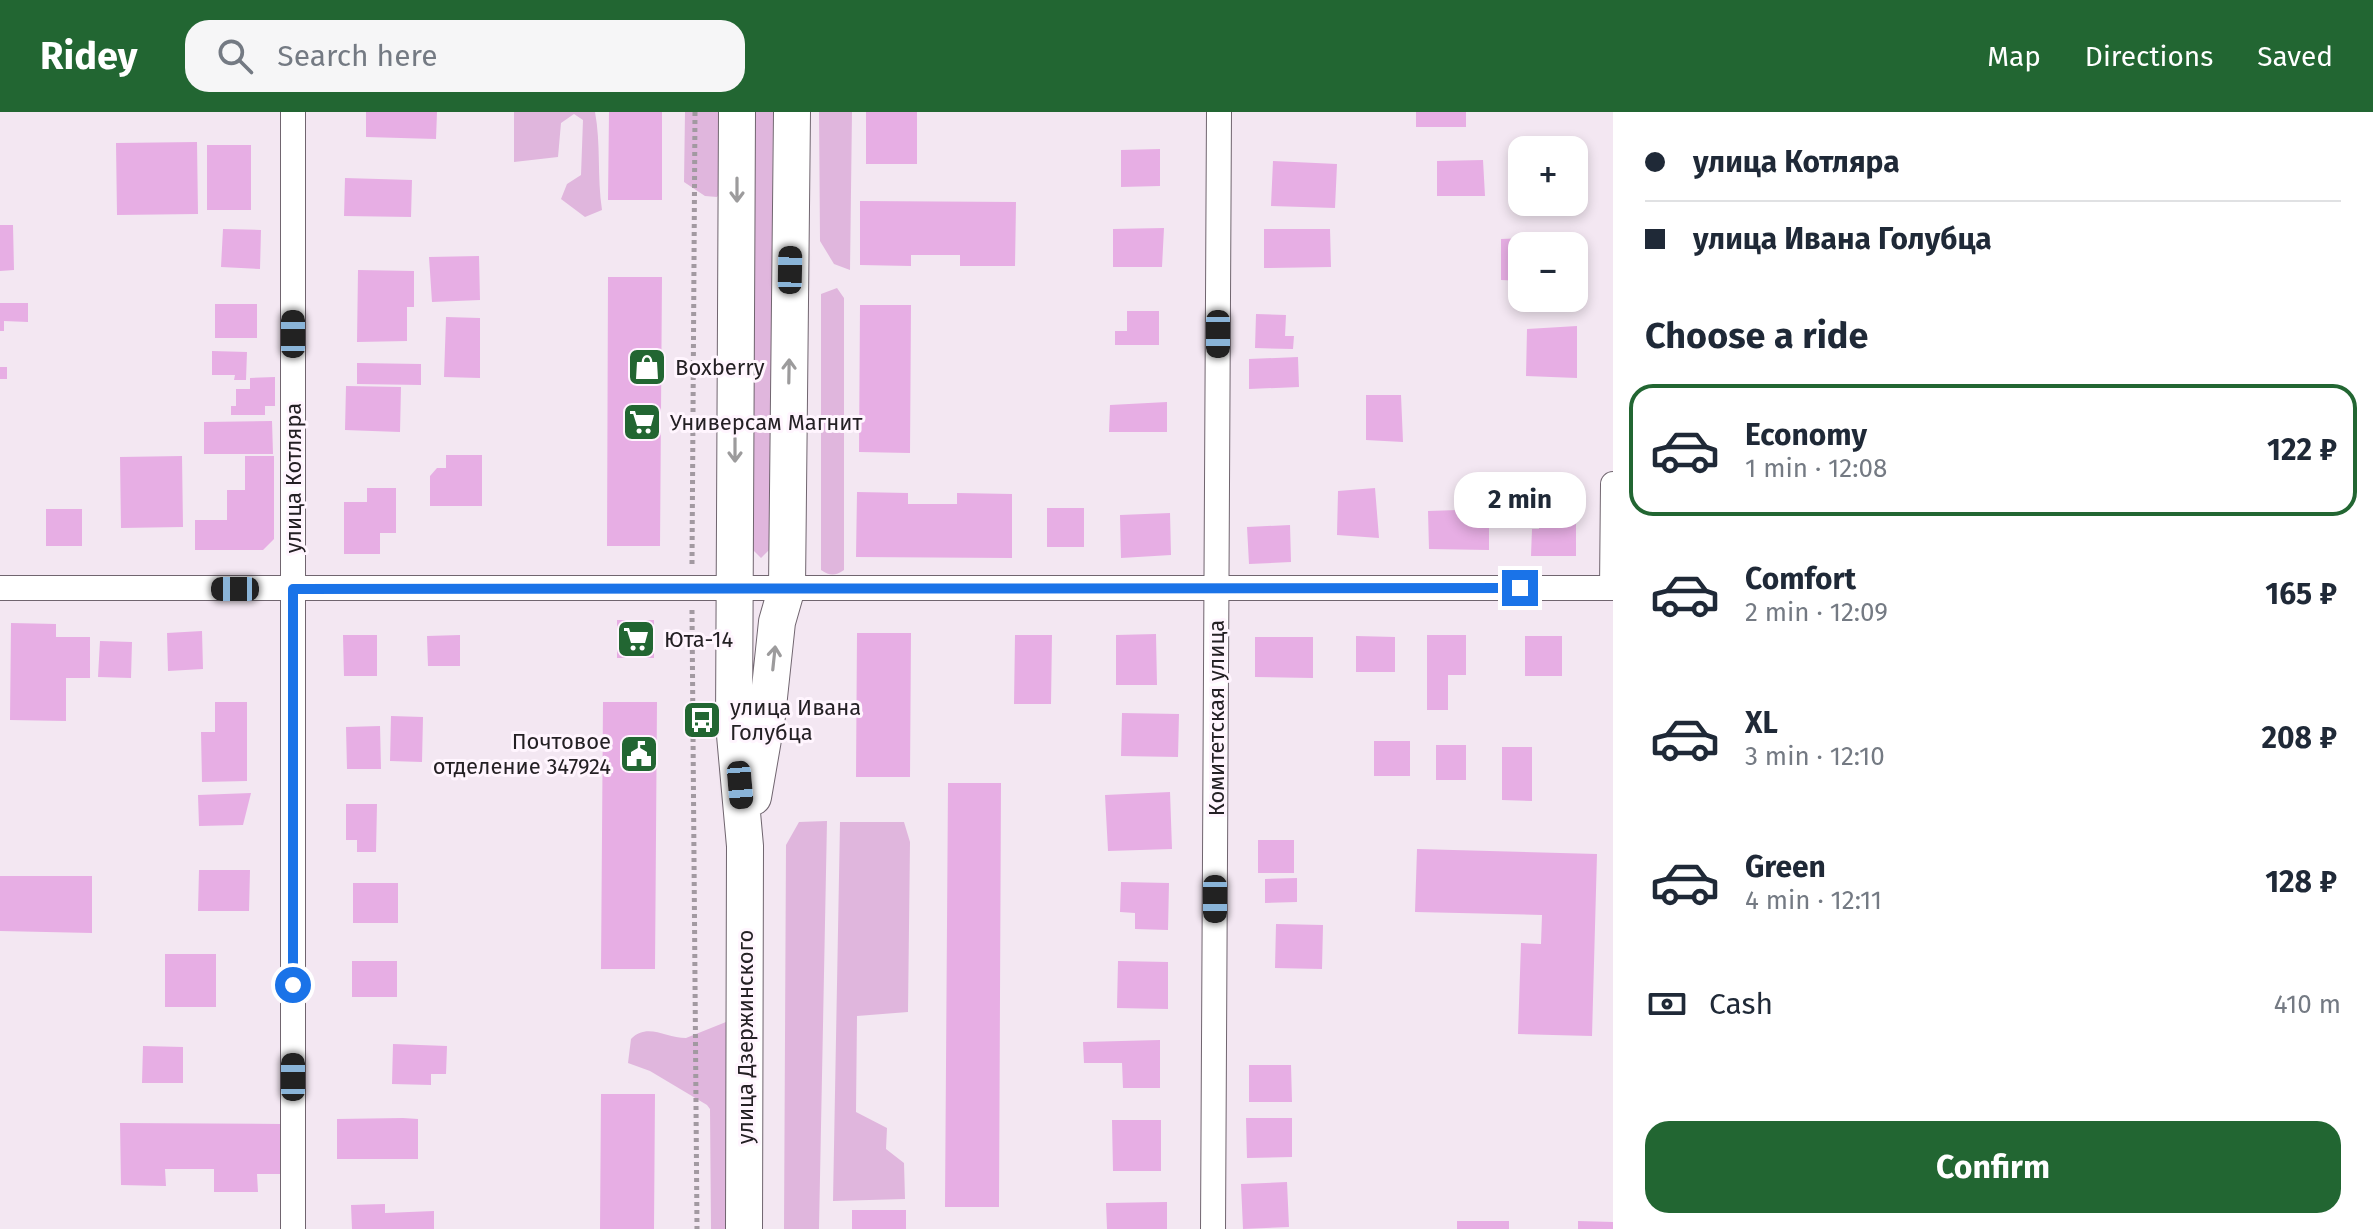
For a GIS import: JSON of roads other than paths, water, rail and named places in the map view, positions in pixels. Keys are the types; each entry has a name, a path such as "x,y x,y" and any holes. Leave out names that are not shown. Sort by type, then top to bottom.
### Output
{"main road":[{"name":"улица Дзержинского","path":"737,112 734,724 745,846 744,1229"},
{"name":"улица Дзержинского","path":"745,846 767,716 777,622 787,587 792,112"}],"street":[{"name":"улица Котляра","path":"293,112 293,1229"},
{"name":"Комитетская улица","path":"1213,1229 1219,112"},
{"path":"0,588 1612,588 1613,484"}],"place":[{"name":"Boxberry","path":"647,367"},
{"name":"Универсам Магнит","path":"642,422"},
{"name":"Юта-14","path":"636,639"},
{"name":"улица Ивана Голубца","path":"702,720"},
{"name":"Почтовое отделение 347924","path":"639,754"}]}
